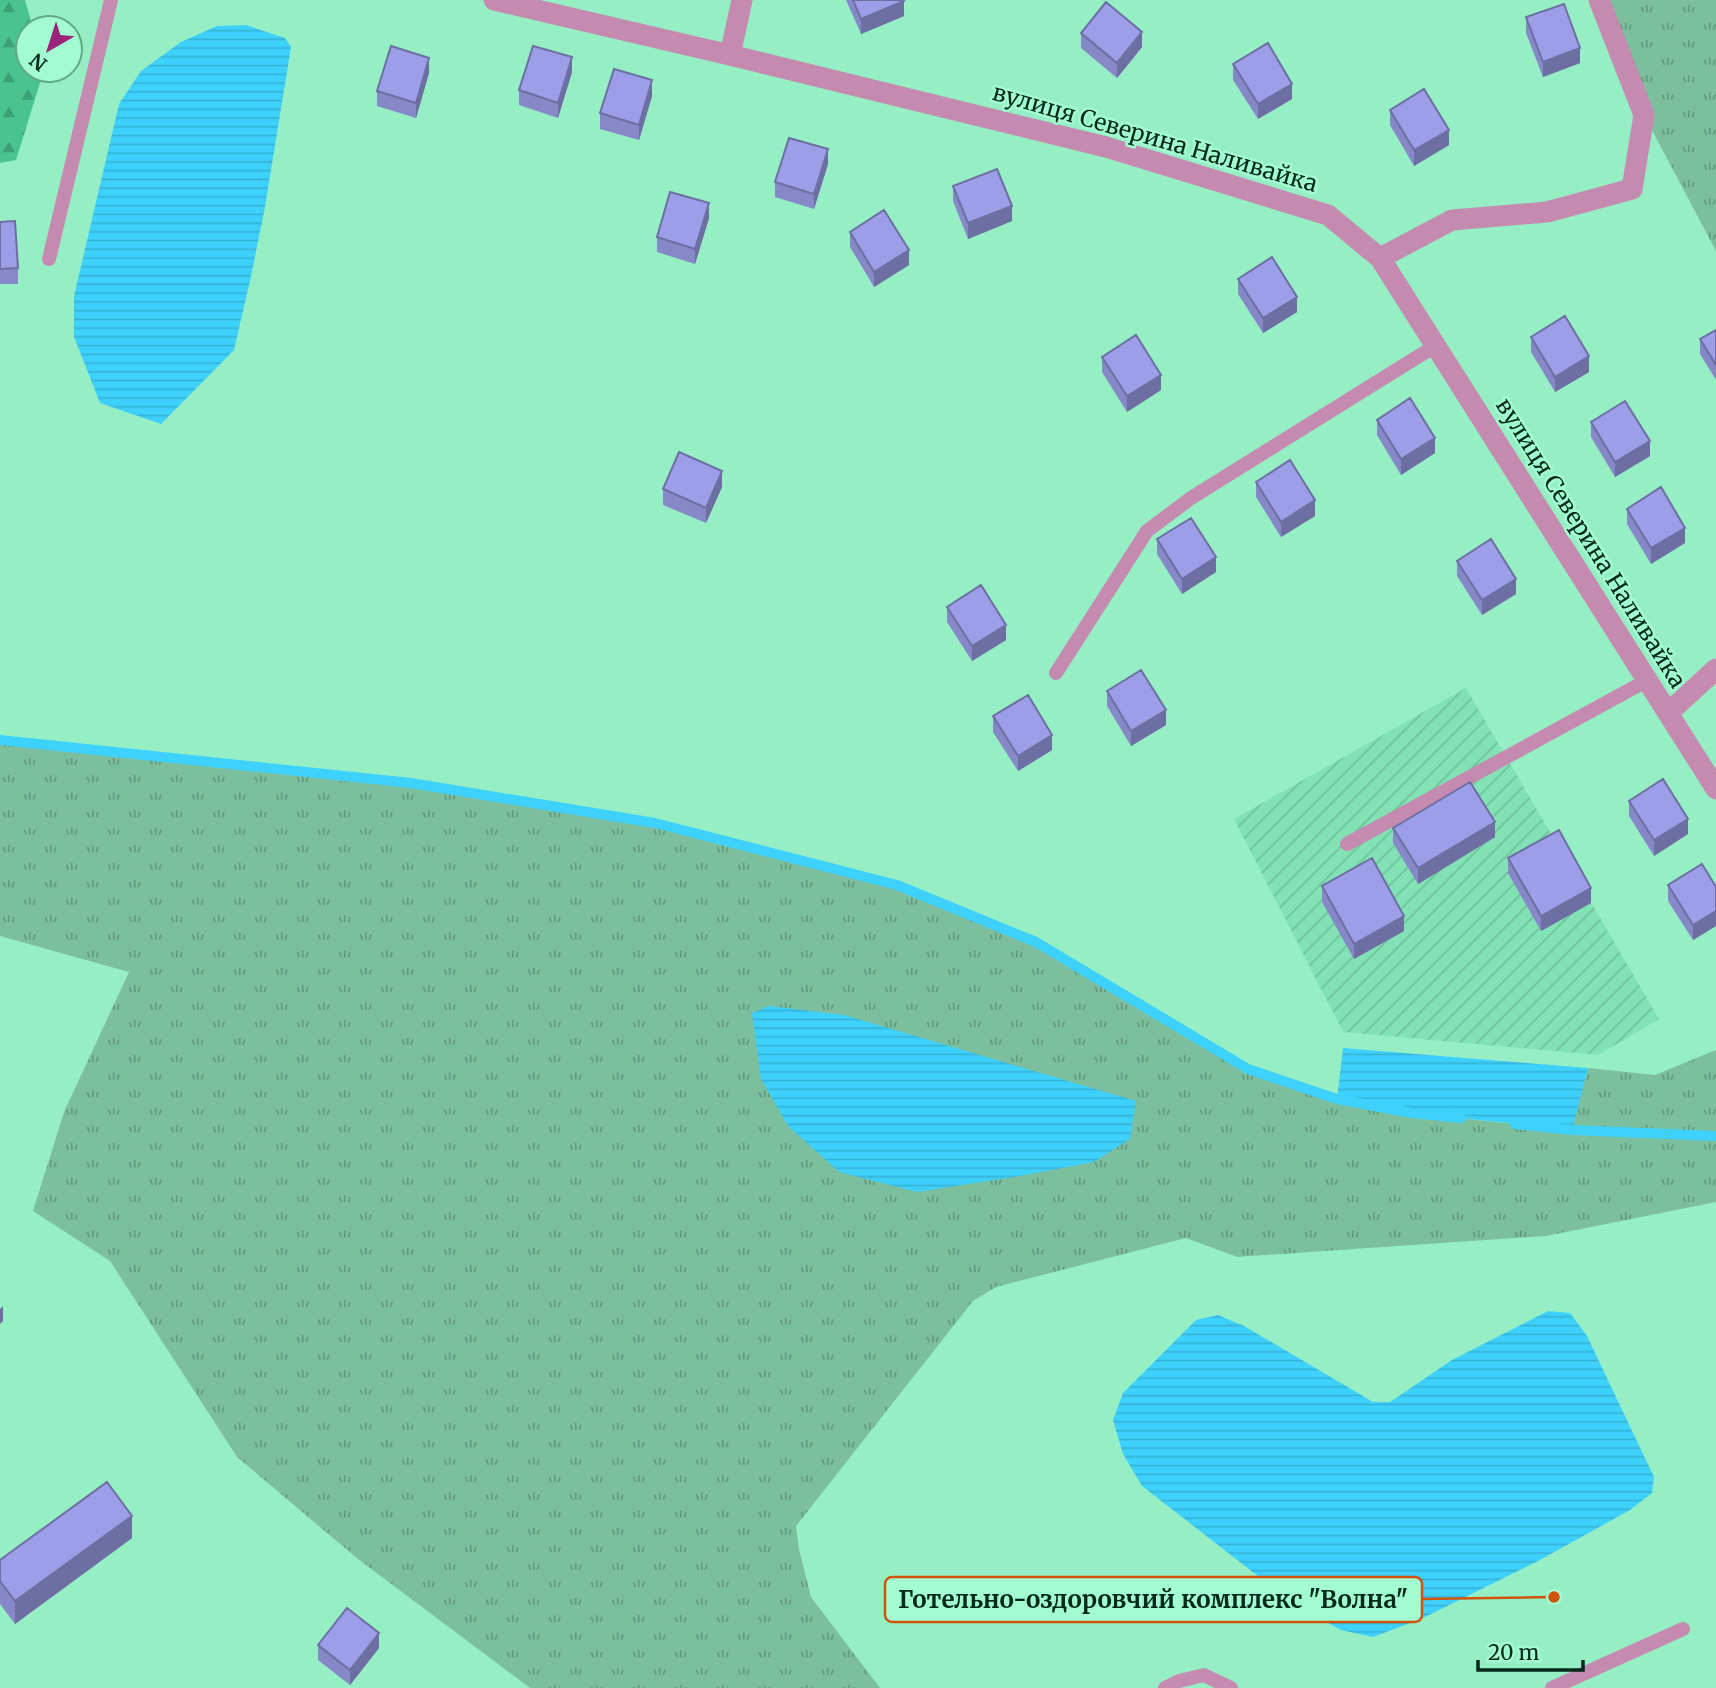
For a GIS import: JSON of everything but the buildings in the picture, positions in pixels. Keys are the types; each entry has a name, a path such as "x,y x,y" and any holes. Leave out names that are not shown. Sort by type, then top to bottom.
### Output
{"street":[{"name":"вулиця Северина Наливайка","path":"494,0 1106,147 1328,215 1380,258 1716,789"},
{"path":"730,55 743,0"},
{"path":"1380,258 1452,220 1547,212 1632,189 1644,115 1599,0"},
{"path":"1668,713 1716,669"}],"lane":[{"path":"48,259 111,0"},
{"path":"1056,673 1147,531 1191,498 1435,346"},
{"path":"1347,844 1646,681"},
{"path":"1552,1688 1683,1629"},
{"path":"1165,1688 1179,1681 1204,1675 1231,1688"}],"shaded area":[{"path":"1466,688 1659,1019 1598,1055 1343,1032 1234,819"}],"green space":[{"path":"0,0 25,0 29,14 14,14 14,84 40,84 16,160 0,163"},
{"path":"1599,0 1716,0 1716,251 1644,115"},
{"path":"0,740 411,783 655,823 897,885 1036,942 1248,1069 1337,1099 1412,1113 1571,1130 1588,1068 1655,1075 1716,1050 1716,1202 1546,1236 1237,1257 1186,1238 996,1287 973,1301 796,1526 811,1597 880,1688 530,1688 358,1559 237,1457 110,1261 33,1211 64,1112 129,972 0,936"}],"water":[{"path":"246,25 285,38 291,47 250,281 234,350 161,424 100,403 74,337 74,296 119,104 141,71 181,42 217,26"},
{"path":"769,1006 844,1015 1136,1101 1130,1139 1094,1162 917,1192 839,1172 788,1126 761,1079 752,1013"},
{"path":"1343,1048 1588,1068 1572,1130 1412,1113 1337,1099"},
{"path":"1548,1311 1570,1313 1587,1336 1654,1477 1652,1493 1630,1510 1538,1561 1421,1619 1373,1637 1341,1630 1294,1604 1142,1486 1123,1454 1113,1420 1123,1393 1196,1320 1218,1315 1244,1326 1373,1402 1390,1402 1452,1360"}],"waterway":[{"path":"0,740 411,783 655,823 897,885 1036,942 1248,1069 1337,1099 1412,1113 1461,1118"},
{"path":"1515,1124 1572,1130 1716,1136"}],"place":[{"name":"Готельно-оздоровчий комплекс \"Волна\"","path":"1554,1597"}]}
